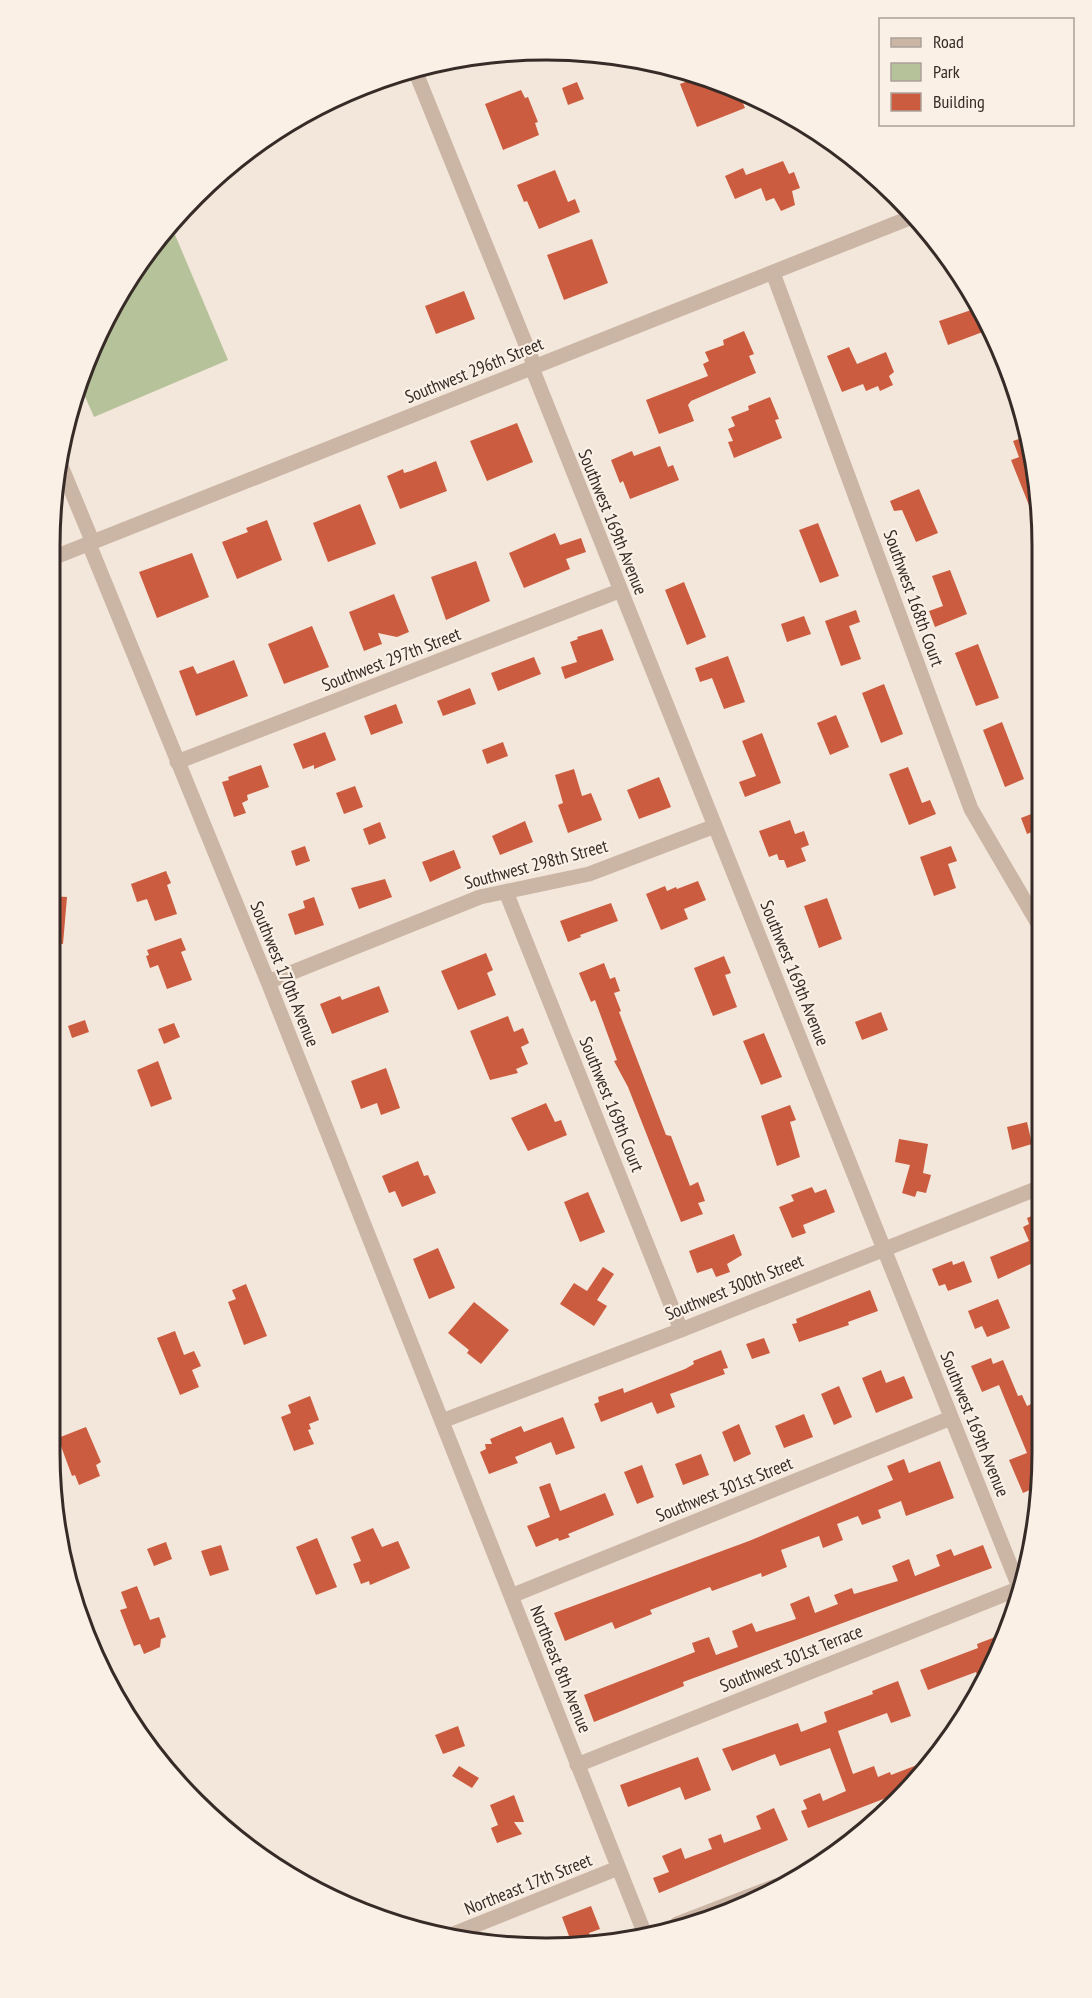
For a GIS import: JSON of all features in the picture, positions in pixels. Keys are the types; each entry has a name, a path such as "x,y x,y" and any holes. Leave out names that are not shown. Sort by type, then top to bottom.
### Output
{"street":[{"name":"Southwest 169th Avenue","path":"418,78 620,591 1015,1578"},
{"name":"Southwest 296th Street","path":"60,555 905,220"},
{"name":"Southwest 168th Court","path":"773,273 971,809 1032,913"},
{"name":"Southwest 170th Avenue","path":"65,476 177,762 268,982 442,1421"},
{"name":"Southwest 297th Street","path":"177,762 620,591"},
{"name":"Southwest 298th Street","path":"268,982 480,897 589,874 715,826"},
{"name":"Southwest 169th Court","path":"506,892 681,1330"},
{"name":"Southwest 300th Street","path":"442,1421 681,1330 1032,1190"},
{"name":"Southwest 301st Street","path":"511,1596 951,1418"},
{"name":"Northeast 8th Avenue","path":"442,1421 643,1929"},
{"name":"Southwest 301st Terrace","path":"577,1764 1010,1594"},
{"name":"Northeast 17th Street","path":"462,1931 618,1868"}],"green space":[{"path":"174,233 228,360 94,417 84,395 97,360 125,303 160,250"}],"building":[{"path":"687,81 732,97 742,102 745,108 697,127 680,84"},
{"path":"577,82 584,99 568,105 562,88"},
{"path":"521,90 525,98 528,97 538,122 535,123 539,135 503,150 485,104"},
{"path":"783,161 789,174 794,172 800,188 792,191 795,205 781,211 774,198 766,201 761,188 735,199 725,176 743,168 746,175"},
{"path":"555,170 568,202 575,199 580,212 539,229 517,185"},
{"path":"592,239 608,283 564,300 547,255"},
{"path":"464,291 475,319 436,334 425,306"},
{"path":"971,310 982,332 948,345 939,321"},
{"path":"744,331 754,354 749,356 756,373 691,401 688,405 694,421 659,434 646,400 708,376 703,364 709,361 705,352 724,345 723,340"},
{"path":"849,347 857,364 886,352 894,372 889,376 893,385 880,391 878,386 866,391 863,384 842,392 827,356"},
{"path":"770,397 779,419 775,420 782,438 734,458 728,442 733,441 728,429 735,426 731,417 749,410 748,406"},
{"path":"517,423 533,462 487,481 470,441"},
{"path":"1020,439 1031,509 1011,460 1019,457 1013,441"},
{"path":"660,446 668,467 673,465 679,480 630,499 623,481 620,483 611,460 632,451 634,456"},
{"path":"436,461 447,491 400,509 387,476 403,469 404,473 411,471"},
{"path":"919,489 938,533 916,542 902,510 894,511 890,501"},
{"path":"360,504 376,544 328,562 313,523"},
{"path":"267,520 282,560 237,579 222,542 248,532 246,528"},
{"path":"818,523 839,576 820,583 799,530"},
{"path":"555,533 560,545 581,538 586,552 566,559 570,569 524,588 509,553"},
{"path":"192,553 209,597 157,618 139,572"},
{"path":"476,561 490,601 446,620 431,577"},
{"path":"950,570 967,614 935,627 929,611 943,606 932,576"},
{"path":"684,582 706,637 687,645 665,590"},
{"path":"394,594 409,632 397,637 378,633 382,644 364,651 349,612"},
{"path":"856,610 860,622 849,626 861,659 841,666 825,621"},
{"path":"804,616 811,634 787,642 781,624"},
{"path":"312,626 329,667 284,684 268,644"},
{"path":"602,629 614,660 565,679 561,667 577,662 570,642 578,639 577,637"},
{"path":"978,644 999,698 976,706 955,653"},
{"path":"728,656 745,702 724,709 712,678 700,682 695,668"},
{"path":"534,657 541,674 498,691 491,673"},
{"path":"234,660 248,696 196,716 179,671 193,666 197,674"},
{"path":"884,684 903,734 881,743 862,693"},
{"path":"470,688 476,704 443,716 437,701"},
{"path":"396,704 403,723 371,735 364,716"},
{"path":"836,715 849,747 830,755 817,723"},
{"path":"1002,722 1024,779 1005,787 983,730"},
{"path":"325,732 336,760 314,769 314,765 303,769 293,744"},
{"path":"762,733 781,783 745,797 739,782 756,776 742,741"},
{"path":"503,742 508,756 487,764 482,750"},
{"path":"261,765 269,787 247,795 248,800 242,803 246,813 234,817 222,782 229,780 228,777"},
{"path":"908,767 922,803 930,800 936,814 909,825 889,774"},
{"path":"574,769 582,796 591,793 602,820 568,833 558,805 563,803 555,775"},
{"path":"659,777 671,807 639,819 627,790"},
{"path":"355,786 363,807 344,814 336,793"},
{"path":"1032,814 1032,832 1027,834 1021,818"},
{"path":"790,820 795,834 804,831 809,845 801,848 806,861 787,868 784,860 779,860 777,854 769,857 759,831"},
{"path":"525,821 533,842 500,855 492,836"},
{"path":"380,822 386,838 369,845 363,829"},
{"path":"305,846 310,861 296,866 291,851"},
{"path":"951,846 957,861 948,864 956,888 934,896 920,857"},
{"path":"454,850 461,868 430,882 422,862"},
{"path":"166,871 171,883 167,885 177,914 155,921 147,899 137,902 131,884"},
{"path":"385,879 392,897 359,909 351,888"},
{"path":"698,881 706,900 684,909 688,919 661,930 646,894 665,886 667,891"},
{"path":"60,897 67,897 63,944 60,944"},
{"path":"314,897 324,925 295,935 288,914 305,908 303,901"},
{"path":"827,898 842,939 819,948 804,906"},
{"path":"611,903 618,921 580,935 581,937 568,942 560,921"},
{"path":"181,938 186,950 181,952 192,980 167,989 158,965 150,968 146,956 149,955 147,950"},
{"path":"486,953 493,970 487,973 496,995 458,1010 441,971"},
{"path":"724,956 731,973 725,975 737,1007 713,1016 694,968"},
{"path":"604,963 610,979 615,977 620,991 614,993 621,1011 619,1012 666,1135 671,1136 690,1186 698,1182 705,1201 698,1203 703,1214 681,1222 628,1087 614,1061 617,1060 595,1000 591,1002 579,973"},
{"path":"379,986 389,1012 332,1034 320,1004 340,996 342,1000"},
{"path":"881,1012 888,1030 862,1040 855,1022"},
{"path":"508,1016 514,1032 523,1028 529,1043 521,1047 528,1064 516,1069 518,1073 490,1080 470,1031"},
{"path":"85,1020 89,1032 72,1038 68,1026"},
{"path":"174,1023 180,1037 164,1044 158,1029"},
{"path":"764,1033 782,1077 761,1085 743,1041"},
{"path":"158,1061 172,1099 151,1107 137,1070"},
{"path":"386,1068 400,1108 381,1115 377,1103 361,1109 351,1081"},
{"path":"546,1103 555,1122 561,1120 567,1135 528,1151 511,1118"},
{"path":"790,1105 796,1120 790,1122 800,1157 777,1166 761,1116"},
{"path":"1027,1122 1032,1144 1012,1150 1007,1127"},
{"path":"899,1139 928,1144 923,1173 931,1175 926,1193 917,1191 915,1197 902,1193 910,1165 895,1162"},
{"path":"418,1161 424,1176 428,1175 436,1193 402,1207 395,1191 389,1193 382,1176"},
{"path":"812,1187 815,1193 826,1189 835,1212 803,1225 806,1233 792,1238 779,1207 794,1201 791,1195"},
{"path":"588,1192 605,1232 580,1242 564,1202"},
{"path":"1032,1216 1032,1263 998,1279 990,1257 1029,1241 1023,1227 1029,1224 1027,1218"},
{"path":"734,1234 742,1255 727,1264 730,1272 716,1277 712,1268 697,1273 689,1251"},
{"path":"438,1248 455,1288 429,1299 413,1259"},
{"path":"952,1261 953,1265 964,1261 972,1282 948,1291 945,1284 939,1286 932,1269"},
{"path":"603,1267 614,1274 597,1300 607,1306 594,1326 560,1304 574,1283 587,1291"},
{"path":"246,1284 267,1336 244,1345 228,1302 236,1299 232,1290"},
{"path":"870,1290 878,1311 848,1322 849,1325 799,1342 792,1324 797,1323 796,1319"},
{"path":"998,1299 1010,1328 987,1337 982,1326 975,1329 968,1311"},
{"path":"474,1302 509,1330 481,1364 467,1353 469,1350 448,1333"},
{"path":"175,1331 184,1355 194,1351 201,1366 192,1370 199,1387 180,1395 157,1338"},
{"path":"764,1338 770,1353 752,1359 746,1344"},
{"path":"721,1350 728,1368 723,1369 725,1374 670,1394 675,1407 657,1414 652,1402 601,1422 594,1404 599,1402 598,1397 623,1388 624,1393 685,1369 694,1364 693,1361"},
{"path":"991,1358 993,1364 1003,1360 1018,1396 1022,1395 1027,1406 1032,1404 1030,1490 1023,1493 1009,1460 1027,1453 999,1385 982,1392 971,1366"},
{"path":"881,1370 886,1383 904,1376 913,1398 876,1413 862,1378"},
{"path":"839,1386 852,1417 834,1425 821,1394"},
{"path":"310,1396 319,1420 309,1424 311,1429 308,1430 314,1444 294,1451 281,1417 291,1413 288,1405"},
{"path":"804,1414 813,1437 784,1448 775,1426"},
{"path":"563,1417 575,1448 556,1455 551,1442 515,1457 518,1463 489,1474 480,1452 486,1449 485,1444 492,1444 490,1439 521,1426 524,1432"},
{"path":"739,1424 751,1454 734,1462 722,1432"},
{"path":"86,1427 101,1462 96,1465 100,1476 79,1485 75,1475 72,1476 60,1443 60,1437"},
{"path":"701,1454 709,1475 683,1485 675,1464"},
{"path":"904,1459 909,1473 940,1461 954,1498 906,1516 901,1501 878,1510 881,1518 862,1525 858,1516 837,1524 843,1540 823,1548 819,1536 781,1550 787,1567 762,1577 761,1573 712,1591 710,1587 650,1610 652,1614 615,1629 612,1622 565,1641 554,1613 749,1541 893,1480 887,1466"},
{"path":"642,1465 654,1497 637,1504 624,1472"},
{"path":"550,1483 560,1511 605,1493 614,1515 568,1534 570,1537 559,1541 558,1538 536,1547 527,1526 550,1517 539,1487"},
{"path":"373,1528 382,1547 398,1541 410,1568 370,1585 369,1581 361,1584 353,1564 361,1561 351,1537"},
{"path":"317,1538 337,1587 316,1595 296,1547"},
{"path":"166,1542 172,1559 154,1566 147,1549"},
{"path":"221,1545 229,1570 210,1576 201,1551"},
{"path":"983,1545 992,1568 683,1682 684,1686 594,1722 584,1695 695,1652 692,1643 709,1637 716,1655 738,1647 732,1631 752,1623 756,1632 796,1619 790,1604 809,1596 815,1613 838,1604 834,1595 852,1588 854,1594 898,1581 892,1566 909,1559 915,1576 940,1566 936,1555 951,1549 954,1556"},
{"path":"137,1586 150,1620 159,1617 166,1637 161,1639 160,1647 144,1654 140,1644 134,1646 120,1610 127,1608 121,1592"},
{"path":"995,1637 977,1675 976,1672 928,1690 920,1670 978,1648 977,1644"},
{"path":"898,1681 911,1716 891,1723 887,1713 838,1731 853,1774 874,1766 878,1777 890,1772 891,1775 917,1765 889,1797 808,1828 801,1811 807,1809 803,1800 820,1793 823,1801 846,1791 830,1748 780,1766 775,1754 732,1771 722,1749 798,1723 801,1732 827,1722 824,1712 873,1694 872,1691"},
{"path":"458,1726 465,1746 443,1754 435,1735"},
{"path":"698,1757 711,1790 685,1800 680,1787 628,1807 620,1785"},
{"path":"459,1766 479,1778 472,1788 452,1776"},
{"path":"514,1795 524,1822 514,1822 522,1834 497,1843 491,1828 498,1825 490,1805"},
{"path":"774,1808 788,1840 659,1893 653,1878 669,1872 662,1856 681,1848 685,1859 712,1849 708,1839 721,1834 724,1843 761,1829 756,1816"},
{"path":"591,1906 600,1929 589,1933 590,1936 569,1937 562,1917"}]}
